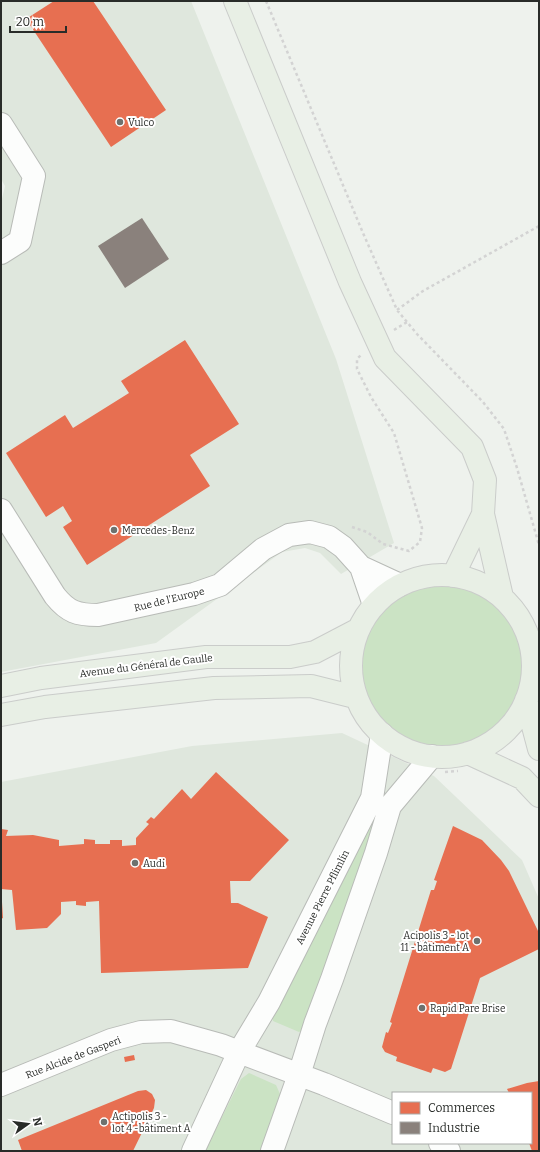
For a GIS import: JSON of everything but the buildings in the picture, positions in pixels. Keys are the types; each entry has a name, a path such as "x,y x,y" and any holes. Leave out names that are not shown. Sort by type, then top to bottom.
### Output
{"main road":[{"path":"235,1 350,282 385,358 472,447 485,480 483,514 502,598"},
{"path":"453,576 483,514"},
{"path":"463,762 505,732 518,715 526,700 531,682 532,659 530,642 520,619 513,609 491,589 471,580 453,576 424,577 400,585 390,591 374,605 364,618 353,644 351,666 355,697 370,722 382,734 401,747 435,764 444,757 522,778 539,796"},
{"name":"Avenue du Général de Gaulle","path":"1,686 41,678 206,657 290,657 315,652 359,629"},
{"path":"1,715 45,707 214,688 311,686 355,697"},
{"path":"526,700 539,749"}],"street":[{"path":"1,124 34,176 20,241 1,253"},
{"name":"Rue de l'Europe","path":"1,510 55,596 63,606 70,610 87,615 98,615 194,594 220,586 263,549 289,535 310,532 329,537 343,547 361,567 374,605"},
{"name":"Rue de l'Europe","path":"361,567 400,585"},
{"name":"Avenue Pierre Pflimlin","path":"193,1151 239,1052 269,1002 372,798 382,734"},
{"path":"272,1151 373,860 390,806 435,764"},
{"name":"Rue Alcide de Gasperi","path":"1,1085 111,1040 141,1032 171,1031 221,1045 239,1052"},
{"path":"239,1052 324,1084 392,1113"},
{"path":"441,1144 449,1151"}],"path":[{"path":"266,1 363,233 397,310 483,402 504,429 539,545"},
{"path":"397,310 423,292 539,226"},
{"path":"383,544 409,551 420,542 422,528 394,433 371,397 357,369 357,359 377,342 407,322"},
{"path":"435,764 463,762"}],"shaded area":[{"path":"1,1 191,1 336,359 394,543 341,574 320,553 305,548 282,552 156,643 1,672 1,203 5,186 1,179"},
{"path":"342,733 434,776 522,860 539,899 539,1151 1,1151 1,782 192,746"}],"green space":[{"path":"443,583 474,589 501,607 519,634 525,665 519,696 501,723 474,741 443,747 412,741 385,723 367,696 361,665 367,634 385,607 412,589"},
{"path":"375,806 383,809 305,1029 299,1032 273,1021 272,1014"},
{"path":"249,1073 276,1085 280,1094 280,1099 261,1151 205,1151 241,1079"}],"place":[{"name":"Vulco","path":"120,122"},
{"name":"Mercedes-Benz","path":"114,530"},
{"name":"Audi","path":"135,863"},
{"name":"Acipolis 3 - lot 11 - bâtiment A","path":"477,941"},
{"name":"Rapid Pare Brise","path":"422,1008"},
{"name":"Actipolis 3 - lot 4 -bâtiment A","path":"104,1122"}]}
